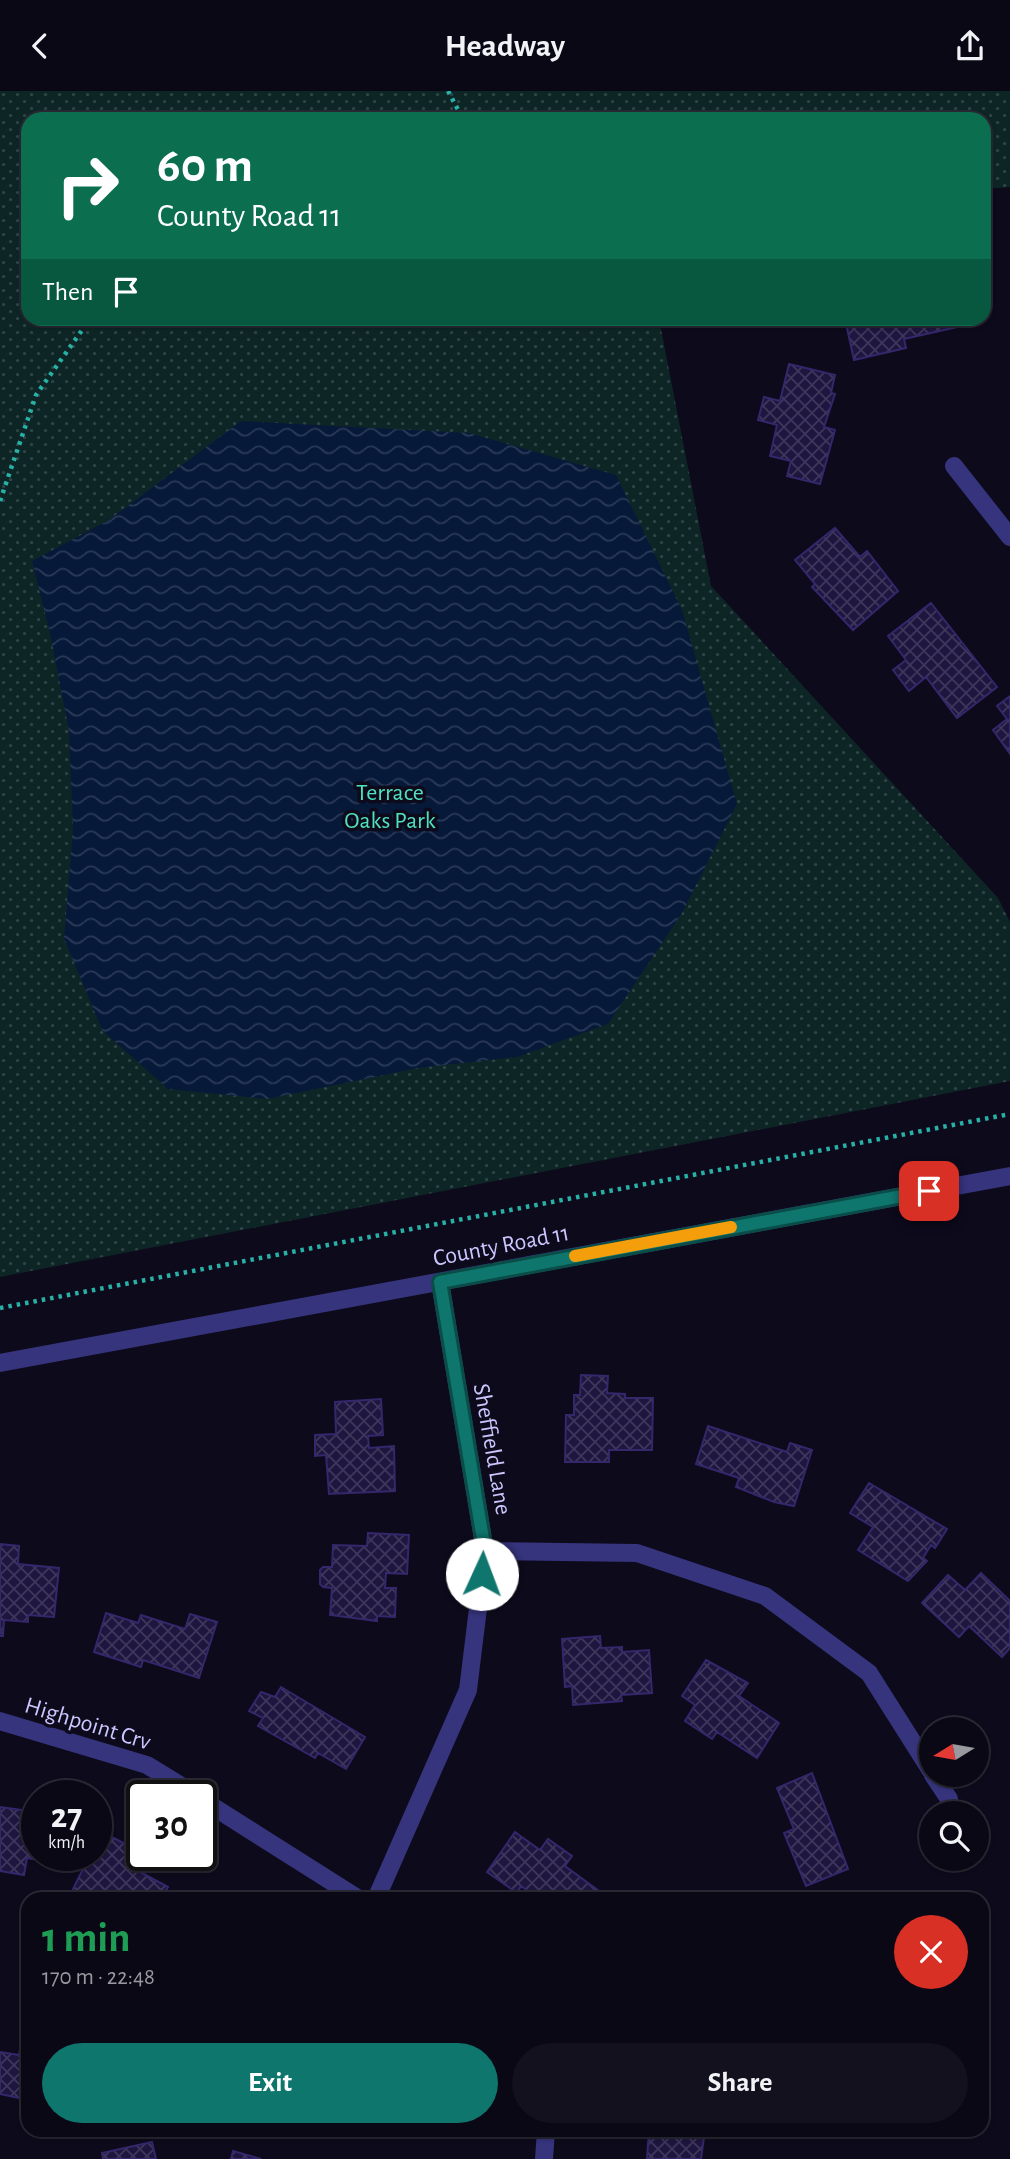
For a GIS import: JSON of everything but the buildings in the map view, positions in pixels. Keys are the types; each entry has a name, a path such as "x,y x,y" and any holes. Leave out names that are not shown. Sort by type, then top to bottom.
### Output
{"street":[{"path":"954,465 1010,537"},
{"name":"County Road 11","path":"0,1363 1010,1175"},
{"name":"Sheffield Lane","path":"379,1892 468,1690 485,1551 440,1282"},
{"path":"485,1551 637,1553 765,1596 869,1673 919,1752"},
{"name":"Highpoint Crv","path":"0,1721 147,1765 172,1780"},
{"path":"941,1787 949,1799"},
{"path":"217,1809 348,1892"},
{"path":"544,2159 546,2137"}],"path":[{"path":"448,91 459,112"},
{"path":"0,501 36,395 85,326"},
{"path":"0,1308 1010,1114"}],"green space":[{"name":"Terrace Oaks Park","path":"0,91 1010,91 1010,187 991,188 991,112 21,112 21,326 660,326 711,586 998,898 1010,922 1010,1081 0,1277"}],"water":[{"path":"241,421 469,433 616,475 682,610 737,804 682,913 608,1024 517,1057 418,1068 267,1099 168,1089 102,1030 64,938 73,830 69,731 50,633 32,561 109,520"}],"slow traffic":[{"path":"575,1256 731,1227"}],"route":[{"path":"482,1574 485,1551 440,1282 929,1191"}]}
